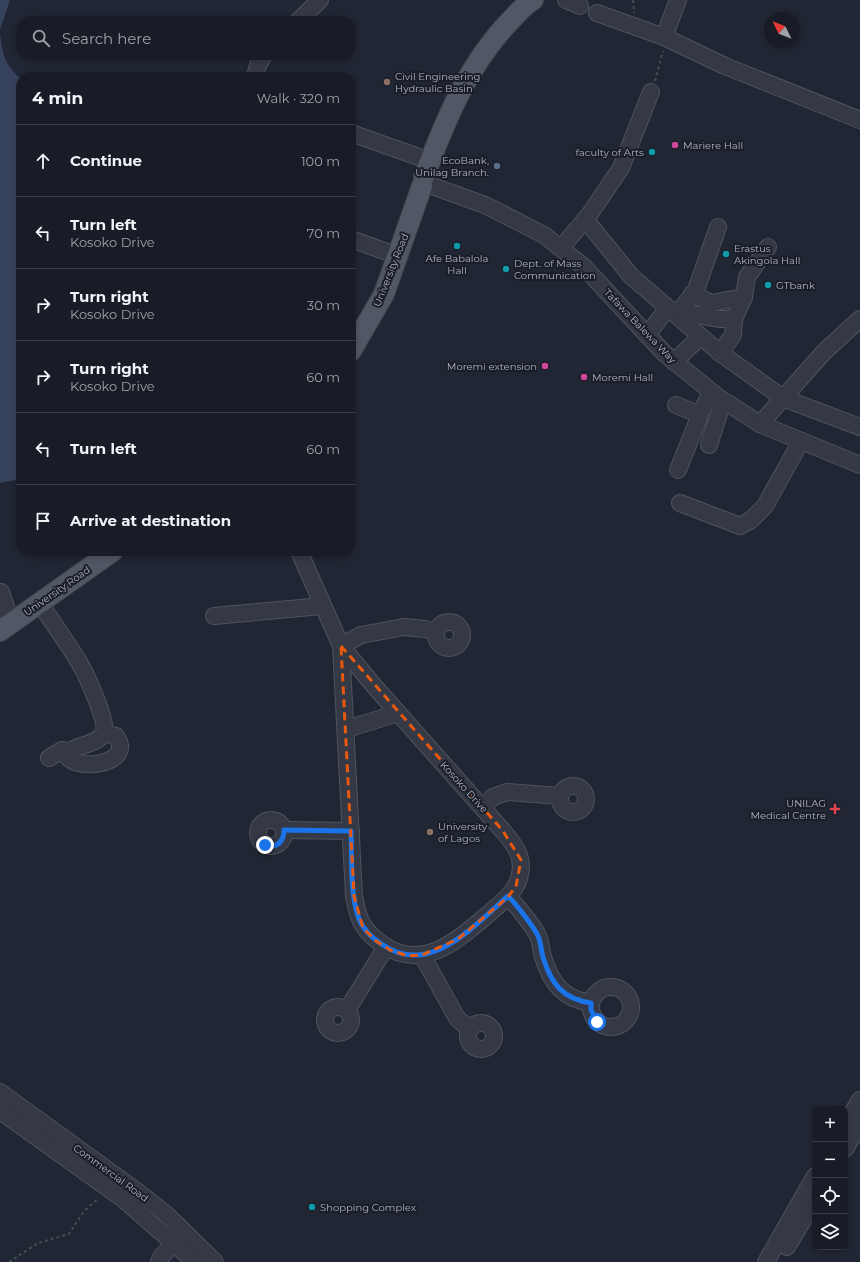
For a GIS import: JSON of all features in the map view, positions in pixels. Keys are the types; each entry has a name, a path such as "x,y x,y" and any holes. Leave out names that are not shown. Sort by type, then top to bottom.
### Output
{"main road":[{"name":"University Road","path":"356,321 392,254 421,175 450,84 478,41 514,0"},
{"name":"University Road","path":"421,175 469,75 500,32 527,3 533,0"},
{"name":"University Road","path":"356,342 384,294 392,254"},
{"name":"University Road","path":"0,619 91,556"},
{"name":"University Road","path":"0,631 107,556"}],"street":[{"path":"303,16 320,0"},
{"path":"664,37 678,0"},
{"path":"597,13 664,37 725,66 860,120"},
{"path":"256,72 261,60"},
{"path":"561,248 608,189 622,168 651,92"},
{"name":"Tafawa Balewa Way","path":"356,136 421,175 523,223 561,248 583,266 674,362 717,396 760,424 860,465"},
{"path":"585,219 631,276 673,310 700,337 720,354 783,398 860,427"},
{"path":"647,335 696,290 718,226"},
{"path":"356,241 392,254"},
{"path":"720,354 733,335 734,318 744,297 747,277 768,247"},
{"path":"692,294 711,303 744,297"},
{"path":"673,310 719,319 734,318"},
{"path":"760,424 824,352 860,319"},
{"path":"674,362 700,337"},
{"path":"678,470 700,415 717,396"},
{"path":"710,445 717,396"},
{"path":"676,405 700,415"},
{"path":"680,503 740,526 751,520 766,506 801,441"},
{"name":"Kosoko Drive","path":"301,556 341,646 398,713 483,807 517,849 521,860 521,874 516,886 508,896 458,940 432,953 408,956 386,947 363,928 358,915 354,896 341,646"},
{"path":"0,610 6,607 1,592"},
{"path":"40,603 81,665 101,714 105,728 104,733 93,742 73,748 67,753 56,754 71,760 94,764 115,758 120,753 121,746 119,740 116,736 104,733"},
{"path":"214,616 322,606"},
{"path":"341,646 361,635 404,627 425,629 435,632"},
{"path":"346,729 398,713"},
{"path":"483,807 493,797 507,792 560,796"},
{"path":"284,830 351,831"},
{"path":"508,896 538,935 544,959 553,981 565,994 576,1001 591,1003"},
{"path":"347,1010 386,947"},
{"path":"422,955 457,1018 469,1029"},
{"name":"Commercial Road","path":"0,1092 144,1196 166,1214 215,1262"},
{"path":"848,1120 860,1100"},
{"name":"Commercial Road","path":"0,1111 109,1189 195,1262"},
{"path":"848,1144 860,1124"},
{"path":"766,1262 814,1178"},
{"path":"778,1262 812,1205"},
{"path":"159,1262 160,1257 174,1243"}],"path":[{"path":"651,92 664,48 664,37"},
{"path":"9,1262 38,1243 69,1234 84,1211 109,1189"}],"highlighted area":[{"path":"341,646 503,831 521,860 516,886 508,897 458,939 422,955 408,956 390,950 376,941 363,928 354,896"}],"water":[{"path":"0,0 10,0 0,30"},
{"path":"0,33 5,59 16,75 16,480 0,483"}],"place":[{"name":"Civil Engineering Hydraulic Basin","path":"387,82"},
{"name":"Mariere Hall","path":"675,145"},
{"name":"faculty of Arts","path":"652,152"},
{"name":"EcoBank, Unilag Branch.","path":"497,166"},
{"name":"Afe Babalola Hall","path":"457,246"},
{"name":"Erastus Akingola Hall","path":"726,254"},
{"name":"Dept. of Mass Communication","path":"506,269"},
{"name":"GTbank","path":"768,285"},
{"name":"Moremi extension","path":"545,366"},
{"name":"Moremi Hall","path":"584,377"},
{"name":"UNILAG Medical Centre","path":"835,809"},
{"name":"University of Lagos","path":"430,832"},
{"name":"Shopping Complex","path":"312,1207"}],"route":[{"path":"265,845 269,847 277,845 281,842 283,839 284,830 351,831 354,896 358,915 363,928 376,941 390,950 408,956 432,953 458,940 508,896 538,935 544,959 553,981 565,994 576,1001 591,1003 591,1010 597,1022"}]}
